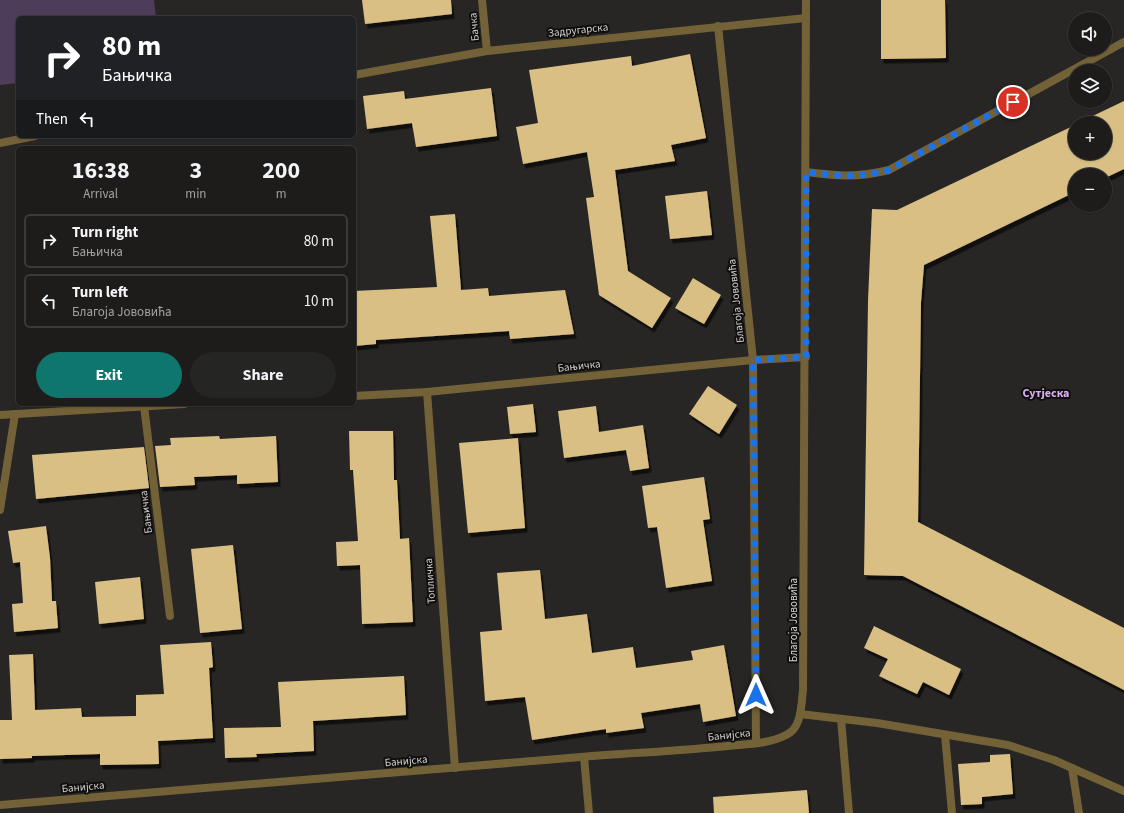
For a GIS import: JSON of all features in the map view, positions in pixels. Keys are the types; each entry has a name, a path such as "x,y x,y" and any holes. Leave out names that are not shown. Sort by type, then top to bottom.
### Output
{"street":[{"name":"Бачка","path":"482,0 487,51"},
{"name":"Благоја Јововића","path":"800,714 803,690 806,357 806,0"},
{"name":"Задругарска","path":"356,75 487,51 806,18"},
{"name":"Благоја Јововића","path":"718,26 753,360 756,743"},
{"path":"806,172 843,176 867,175 889,170 1124,42"},
{"path":"0,143 25,138"},
{"name":"Бањичка","path":"356,396 427,392 753,360 806,357"},
{"name":"Топличка","path":"427,392 455,768"},
{"path":"0,415 144,406"},
{"name":"Бањичка","path":"144,406 170,616"},
{"path":"0,510 15,414"},
{"path":"800,714 877,723 1008,745 1072,768 1124,791"},
{"name":"Банијска","path":"0,805 756,743 789,734 797,726 800,714"},
{"path":"841,719 849,813"},
{"path":"945,735 952,813"},
{"path":"584,757 589,813"},
{"path":"1072,768 1079,813"}],"shaded area":[{"path":"0,0 154,0 156,16 16,16 16,83 0,85"}],"building":[{"path":"362,0 451,0 452,14 365,24"},
{"path":"881,0 945,0 946,58 881,59"},
{"path":"690,54 706,138 671,145 675,161 615,170 628,271 671,298 652,328 599,295 586,198 594,197 587,152 523,164 516,127 538,123 529,70 631,56 632,66"},
{"path":"491,88 497,136 416,147 412,123 367,129 363,96 404,91 405,99"},
{"path":"1124,101 1124,169 1112,175 1112,168 1068,168 1068,195 924,265 921,302 918,522 1124,628 1124,690 903,576 864,575 868,301 872,209 897,210 1068,128 1068,160 1112,160 1112,116 1093,116"},
{"path":"707,191 712,235 670,239 665,196"},
{"path":"455,214 461,290 488,288 489,296 565,290 574,334 510,339 509,331 376,340 376,344 356,346 356,291 437,287 430,216"},
{"path":"693,278 721,295 704,324 675,308"},
{"path":"708,386 737,405 719,434 689,414"},
{"path":"533,404 536,432 510,434 507,407"},
{"path":"596,406 599,432 643,425 649,468 630,471 626,450 564,458 558,411"},
{"path":"349,431 393,431 394,480 397,480 400,539 409,538 413,622 362,624 360,565 337,566 336,542 358,541 353,470 350,470"},
{"path":"219,436 220,439 276,436 278,482 237,484 237,475 194,477 195,485 160,487 155,446 171,445 170,438"},
{"path":"518,438 525,528 468,533 459,443"},
{"path":"144,447 149,488 36,499 32,455"},
{"path":"704,477 710,519 703,520 712,581 666,588 657,527 648,528 642,486"},
{"path":"46,526 50,558 52,601 56,601 58,628 14,632 12,604 23,603 20,562 13,563 8,531"},
{"path":"233,545 242,629 200,633 191,549"},
{"path":"540,570 545,619 587,614 592,653 633,647 636,668 693,660 691,651 724,645 736,716 703,722 700,704 641,713 644,728 606,733 606,729 532,740 525,697 485,701 480,632 502,630 497,573"},
{"path":"140,577 144,619 99,624 95,582"},
{"path":"874,626 961,669 949,695 923,682 917,694 879,676 888,659 864,648"},
{"path":"211,642 213,667 209,668 213,738 158,741 159,764 100,765 100,754 32,756 32,758 0,759 0,720 12,720 9,655 33,654 35,710 81,708 82,717 136,716 136,695 164,694 160,645"},
{"path":"404,676 406,715 313,721 314,751 256,754 257,757 225,758 224,728 281,727 278,682"},
{"path":"1010,754 1013,794 982,797 982,804 961,805 958,764 990,762 990,755"},
{"path":"807,790 809,813 714,813 713,797"}],"district":[{"name":"Сутјеска","path":"1046,393"}],"route":[{"path":"756,695 753,360 806,357 806,172 843,176 867,175 889,170 1013,102"}]}
